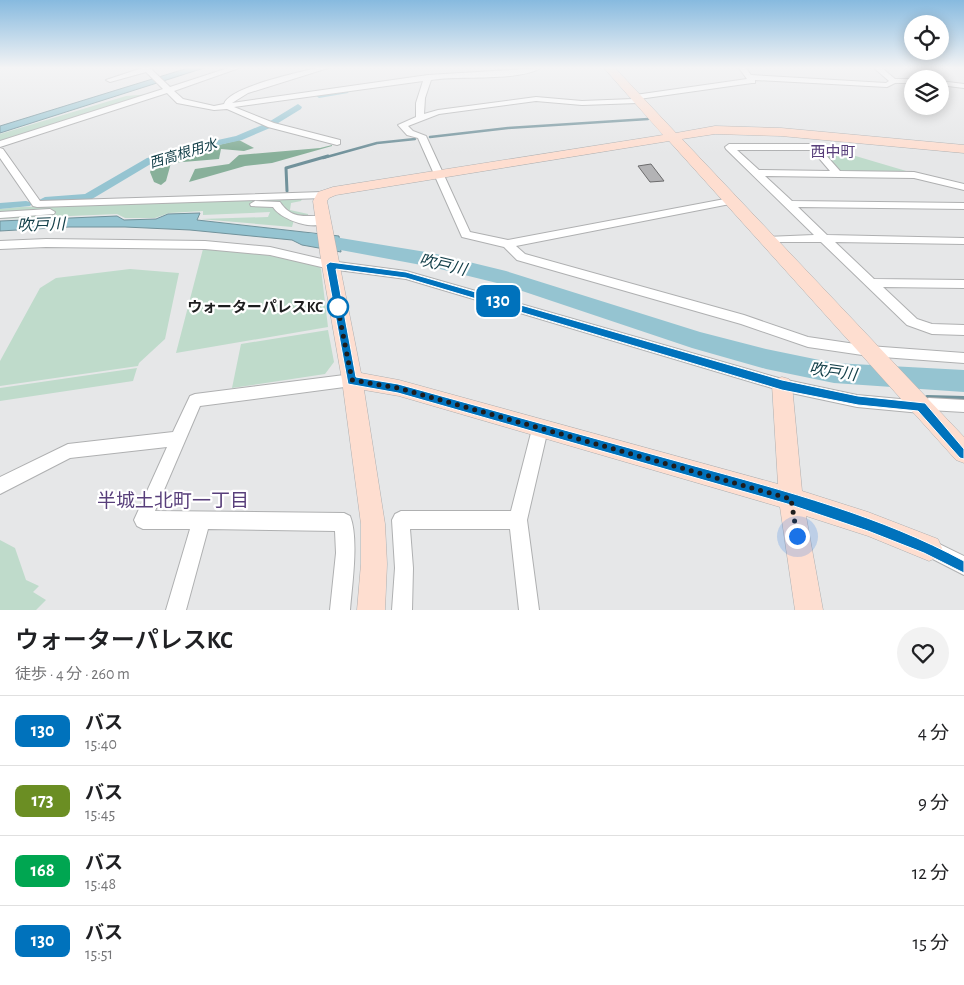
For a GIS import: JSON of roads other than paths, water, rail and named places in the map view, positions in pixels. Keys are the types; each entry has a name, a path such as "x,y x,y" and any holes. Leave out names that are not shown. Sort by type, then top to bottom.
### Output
{"street":[{"path":"0,144 143,96"},
{"path":"176,96 180,101 214,108 298,96"},
{"path":"227,107 229,100 235,96"},
{"path":"421,119 419,112 422,96"},
{"path":"634,96 964,454"},
{"path":"652,96 582,103 536,99 438,112 402,125 410,133 422,136 466,235 508,244 730,201"},
{"path":"227,107 271,125 337,142"},
{"path":"67,122 40,136 0,151 37,204 324,195 333,191 715,130 738,129 964,148"},
{"path":"802,134 837,174"},
{"path":"814,148 729,147 912,322 932,329 964,330"},
{"path":"757,173 914,175 964,187"},
{"path":"324,195 320,201 323,223 352,380 372,524 374,564 371,610"},
{"path":"0,215 276,204 285,216 298,220 323,223"},
{"path":"788,204 964,206"},
{"path":"766,240 823,238 964,241"},
{"path":"0,245 65,242 205,245 270,252 406,275 782,385 858,401 921,407 929,404 964,406"},
{"path":"508,244 521,257 744,320 808,342 869,351 964,358"},
{"path":"872,283 964,284"},
{"path":"340,610 345,553 344,522 143,520 195,400 352,380 398,388 791,499 868,524 929,548 964,566"},
{"path":"782,385 791,499 809,610"},
{"path":"529,610 518,520 540,428"},
{"path":"0,486 68,451 180,438"},
{"path":"402,610 404,568 401,520 518,520"},
{"path":"176,610 201,522"},
{"path":"929,548 964,556"}],"water":[{"path":"96,96 115,96 0,133 0,126"},
{"path":"200,213 197,220 339,236 341,252 302,245 292,240 190,230 69,227 0,231 0,221 117,216 124,220 156,219 168,214"}],"waterway":[{"name":"西高根用水","path":"271,123 298,107"},
{"path":"430,137 508,128 648,119"},
{"name":"西高根用水","path":"45,200 88,197 151,160 190,152 198,147 239,138 267,126"},
{"path":"323,158 377,143 415,139"},
{"path":"287,191 286,168 328,156"},
{"name":"西高根用水","path":"0,206 26,204"},
{"name":"吹戸川","path":"310,239 432,260 506,278 700,341 766,359 834,373 964,381"},
{"path":"927,397 964,398"}],"place":[{"name":"ウォーターパレスKC","path":"338,307"}],"district":[{"name":"西中町","path":"833,152"},
{"name":"半城土北町一丁目","path":"173,500"}]}
